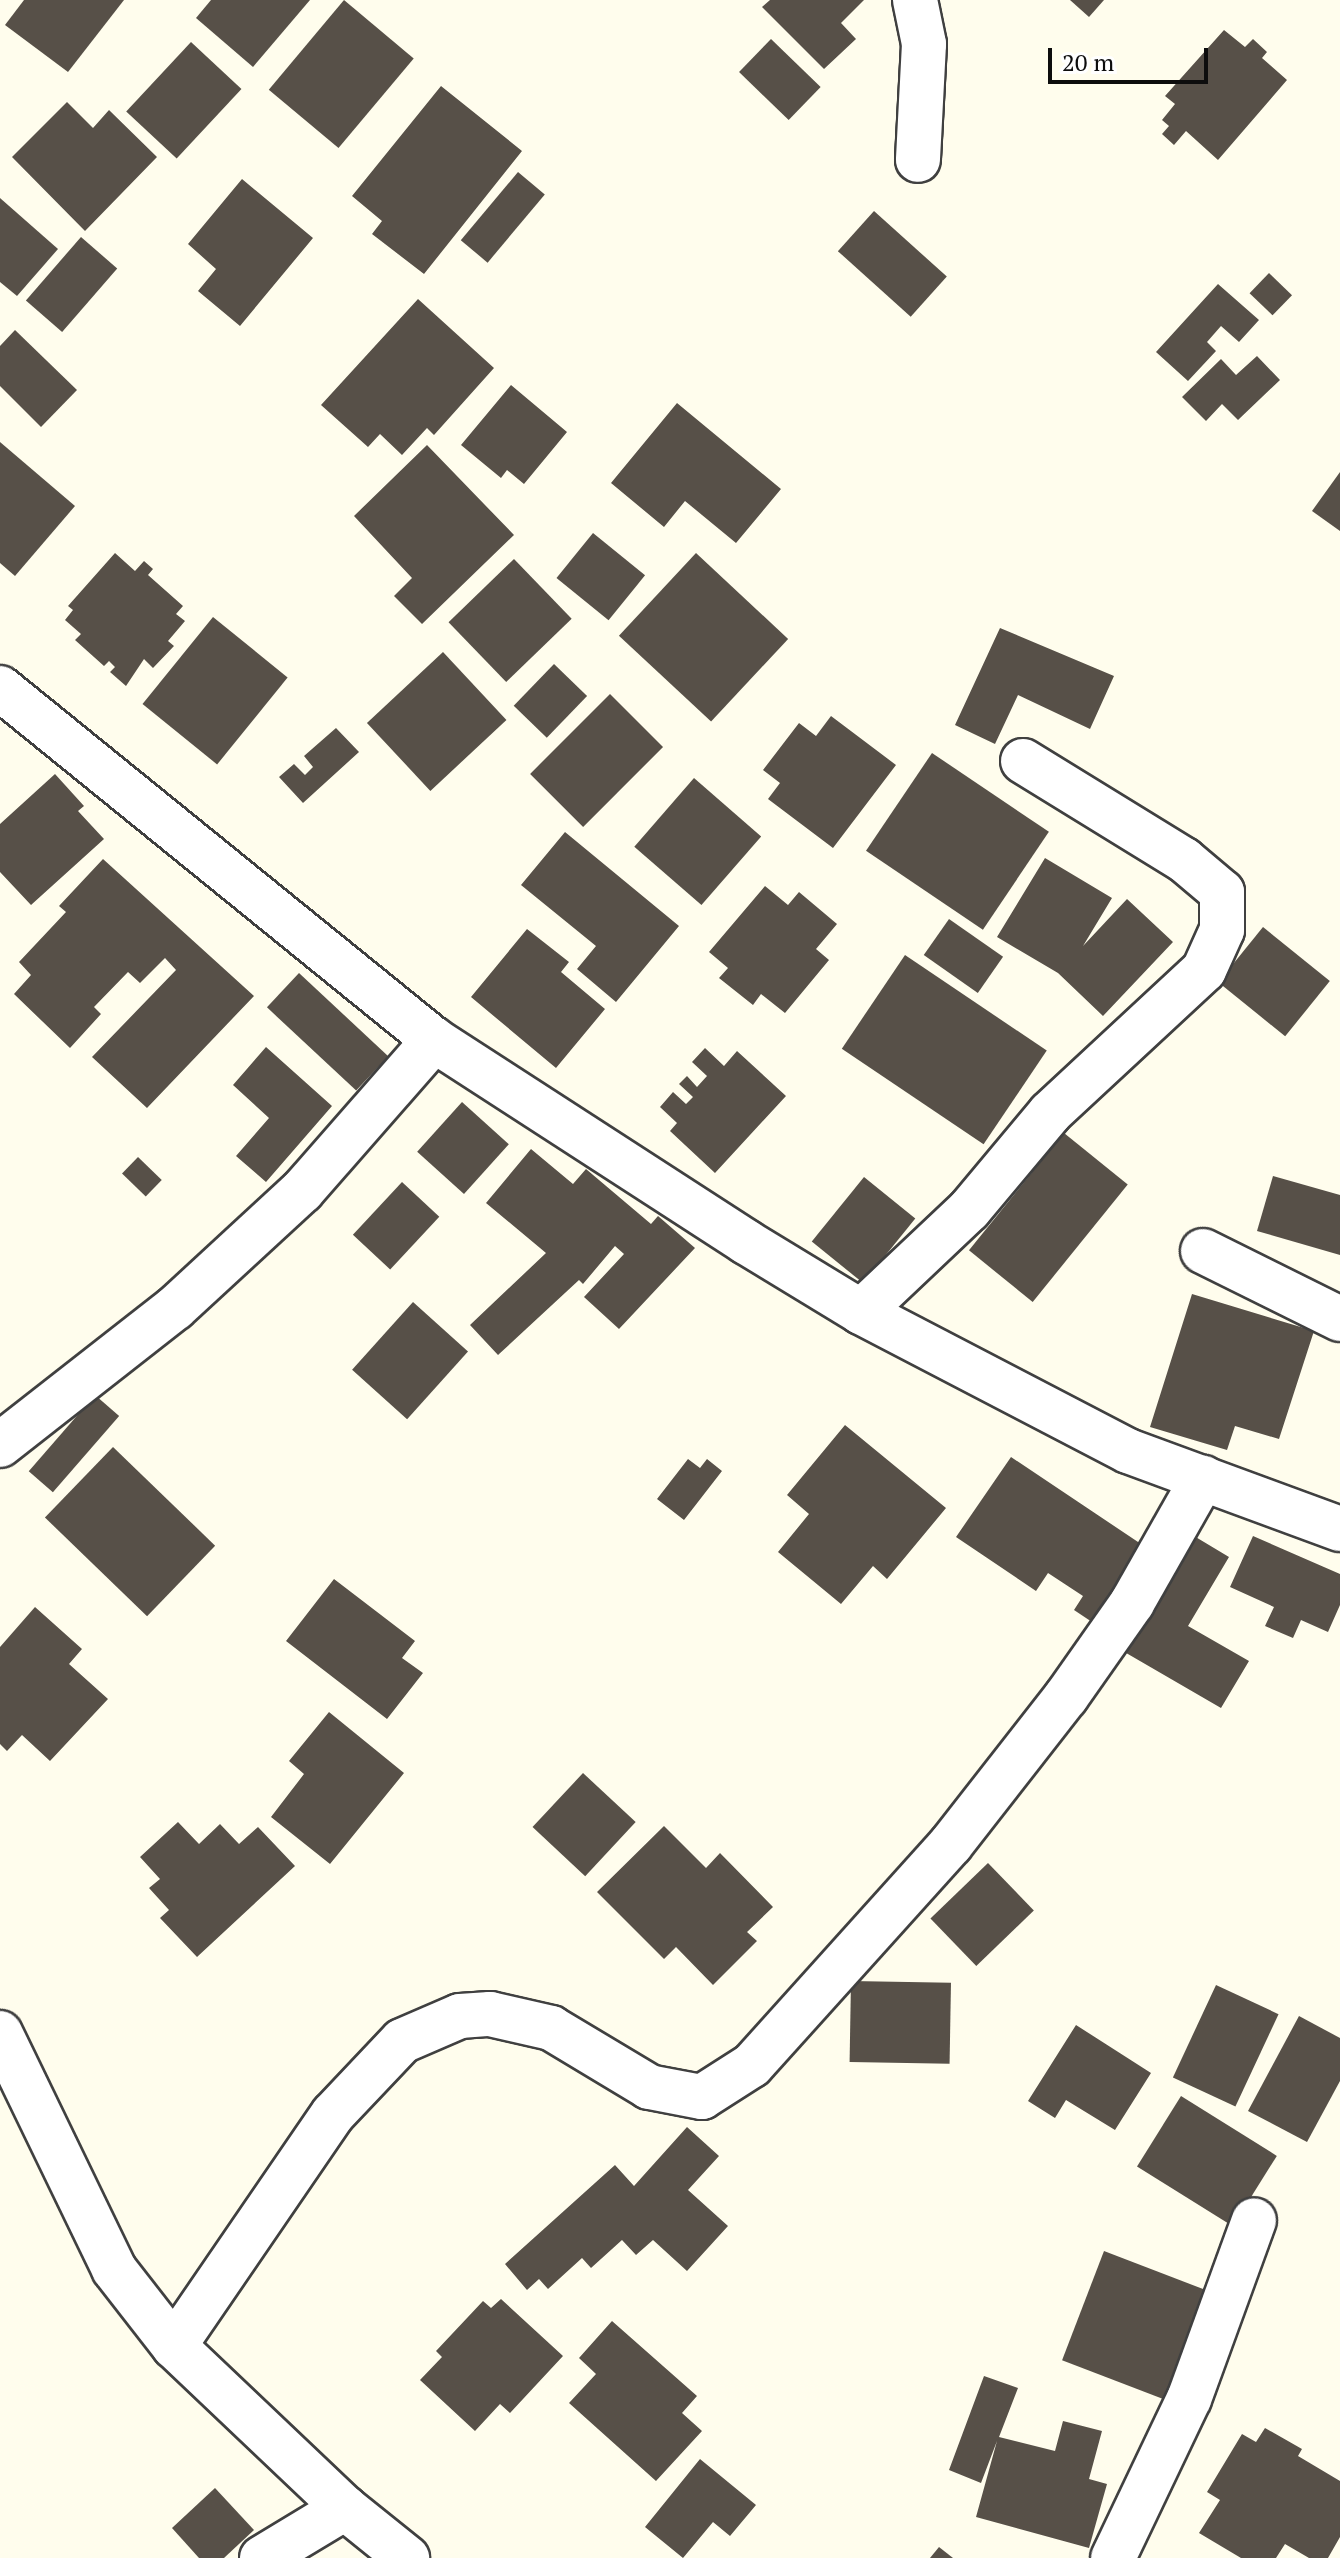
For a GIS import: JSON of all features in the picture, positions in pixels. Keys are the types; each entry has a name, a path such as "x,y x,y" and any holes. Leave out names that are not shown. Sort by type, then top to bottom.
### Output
{"street":[{"path":"915,0 924,44 918,160"},
{"path":"0,688 434,1040 861,1312 1128,1451 1340,1529"},
{"path":"861,1312 969,1210 1050,1113 1204,970 1222,930 1222,892 1213,884 1184,860 1023,761"},
{"path":"0,1445 175,1308 302,1191 434,1040"},
{"path":"1203,1251 1340,1319"},
{"path":"174,2346 333,2114 402,2041 460,2016 490,2014 551,2028 649,2087 702,2097 752,2065 951,1844 1066,1697 1132,1603 1203,1478"},
{"path":"0,2033 114,2269 174,2346 345,2508 407,2558"},
{"path":"1113,2558 1189,2399 1254,2220"},
{"path":"262,2558 345,2508"}],"building":[{"path":"24,0 124,0 68,72 5,25"},
{"path":"211,0 310,0 253,67 196,18"},
{"path":"344,0 414,58 339,148 269,90"},
{"path":"770,0 864,0 841,23 856,39 824,69 762,7"},
{"path":"1070,0 1104,0 1089,17"},
{"path":"1224,30 1245,47 1253,39 1267,52 1262,58 1287,80 1218,160 1186,131 1174,145 1162,134 1169,126 1162,120 1175,104 1165,96"},
{"path":"771,39 821,87 789,120 739,72"},
{"path":"191,42 241,89 177,159 126,111"},
{"path":"441,86 522,151 424,274 372,234 382,221 352,196"},
{"path":"67,102 93,128 109,110 157,157 85,231 12,157"},
{"path":"518,172 545,194 488,263 461,240"},
{"path":"242,179 313,238 240,326 198,291 216,269 188,244"},
{"path":"0,198 58,249 17,296 0,282"},
{"path":"874,211 947,277 911,317 838,251"},
{"path":"81,237 117,268 62,332 26,300"},
{"path":"1269,273 1292,295 1273,315 1250,293"},
{"path":"1218,284 1259,320 1239,342 1221,326 1207,342 1216,351 1188,381 1156,352"},
{"path":"418,299 494,368 434,435 427,428 402,455 380,434 368,447 321,405"},
{"path":"15,330 77,390 41,427 0,386 0,346"},
{"path":"1257,356 1280,380 1238,420 1222,404 1206,421 1182,397 1221,359 1236,375"},
{"path":"511,385 567,432 524,484 507,470 501,478 461,445"},
{"path":"677,403 781,489 736,543 685,501 664,527 611,483"},
{"path":"0,442 75,506 15,576 0,563"},
{"path":"427,445 514,535 422,624 394,596 412,578 354,516"},
{"path":"1340,472 1340,531 1312,511"},
{"path":"593,533 645,575 609,620 556,578"},
{"path":"115,553 135,571 144,561 153,569 148,575 183,606 176,614 185,621 168,641 174,646 153,668 144,659 126,686 110,672 115,667 109,661 104,666 75,640 81,634 65,620 73,610 68,606"},
{"path":"696,553 788,639 711,722 619,636"},
{"path":"514,559 572,619 506,682 449,622"},
{"path":"213,617 288,677 217,764 143,704"},
{"path":"1000,628 1114,676 1090,729 1018,695 995,744 955,725"},
{"path":"443,652 506,720 430,791 367,723"},
{"path":"554,664 587,696 547,738 514,706"},
{"path":"610,694 663,747 583,827 530,774"},
{"path":"831,716 896,765 833,848 768,799 780,783 763,770 799,723 816,736"},
{"path":"336,728 359,752 303,803 279,777 294,764 305,775 313,767 304,756"},
{"path":"932,753 1049,832 983,930 866,851"},
{"path":"55,774 84,806 78,811 104,839 31,905 0,872 0,824"},
{"path":"694,778 761,836 701,905 634,847"},
{"path":"565,832 679,926 616,1002 577,969 596,946 521,885"},
{"path":"1045,858 1112,898 1083,946 1127,899 1173,942 1103,1016 1058,973 997,937"},
{"path":"103,859 254,996 147,1108 92,1057 176,970 165,958 140,983 128,972 94,1007 101,1014 70,1048 14,994 31,975 19,962 66,912 59,906"},
{"path":"765,886 788,905 799,892 837,924 816,949 829,960 785,1013 761,994 753,1005 719,978 728,968 709,952"},
{"path":"949,919 1003,957 978,993 924,955"},
{"path":"1263,927 1330,981 1285,1036 1218,982"},
{"path":"527,929 569,962 561,972 605,1009 556,1068 471,997"},
{"path":"905,955 1047,1051 984,1144 842,1049"},
{"path":"299,973 388,1056 356,1091 267,1007"},
{"path":"266,1047 332,1106 266,1182 236,1156 269,1118 233,1085"},
{"path":"705,1048 724,1066 737,1051 786,1096 715,1173 670,1131 677,1123 660,1107 673,1092 686,1104 693,1097 679,1084 687,1076 697,1087 707,1076 692,1062"},
{"path":"462,1102 509,1144 464,1194 417,1152"},
{"path":"1064,1133 1128,1185 1033,1302 969,1250"},
{"path":"531,1149 573,1184 586,1169 651,1224 658,1216 695,1248 619,1329 584,1297 624,1254 615,1246 583,1284 579,1280 498,1355 470,1325 546,1253 486,1203"},
{"path":"138,1157 162,1180 146,1196 122,1174"},
{"path":"1273,1176 1340,1195 1340,1255 1257,1231"},
{"path":"864,1177 915,1219 863,1283 812,1242"},
{"path":"402,1182 439,1217 390,1269 353,1235"},
{"path":"1192,1294 1314,1331 1279,1439 1235,1426 1227,1450 1150,1427"},
{"path":"413,1302 468,1352 407,1419 352,1370"},
{"path":"95,1395 119,1416 53,1492 29,1471"},
{"path":"845,1425 946,1508 887,1579 873,1566 841,1604 778,1552 809,1514 787,1495"},
{"path":"113,1447 215,1546 147,1616 45,1517"},
{"path":"1011,1457 1150,1550 1098,1626 1074,1610 1083,1596 1048,1573 1036,1591 956,1537"},
{"path":"688,1459 700,1468 707,1459 722,1471 684,1520 657,1499"},
{"path":"1189,1533 1229,1557 1188,1626 1249,1661 1221,1708 1121,1650"},
{"path":"1253,1536 1340,1574 1340,1605 1328,1632 1301,1620 1293,1638 1265,1626 1274,1607 1230,1587"},
{"path":"334,1579 415,1641 402,1658 423,1673 387,1719 286,1641"},
{"path":"35,1607 82,1649 69,1664 108,1699 50,1761 22,1735 7,1751 0,1744 0,1647"},
{"path":"329,1712 404,1773 330,1864 271,1817 304,1774 289,1761"},
{"path":"583,1773 636,1822 585,1876 533,1827"},
{"path":"178,1822 199,1844 220,1824 239,1844 258,1827 295,1866 197,1957 160,1918 169,1910 149,1888 160,1879 140,1857"},
{"path":"664,1826 706,1868 720,1853 773,1907 747,1932 757,1941 713,1985 676,1947 664,1959 597,1892"},
{"path":"988,1863 1034,1910 976,1966 930,1919"},
{"path":"851,1981 951,1983 950,2064 850,2062"},
{"path":"1216,1985 1279,2014 1235,2107 1173,2077"},
{"path":"1299,2016 1340,2038 1340,2081 1307,2142 1248,2111"},
{"path":"1076,2025 1151,2073 1115,2130 1066,2100 1055,2118 1028,2101"},
{"path":"1181,2096 1277,2156 1233,2226 1137,2166"},
{"path":"687,2127 719,2156 688,2190 728,2226 687,2271 653,2240 636,2255 622,2240 591,2268 582,2258 548,2289 539,2279 527,2290 505,2264 615,2165 634,2186"},
{"path":"1104,2251 1206,2290 1164,2399 1062,2360"},
{"path":"501,2299 563,2356 510,2413 500,2404 475,2431 420,2380 442,2357 436,2351 483,2301 491,2308"},
{"path":"612,2321 697,2396 682,2413 702,2431 656,2481 569,2403 596,2374 579,2358"},
{"path":"984,2376 1018,2388 999,2437 1055,2451 1063,2421 1102,2431 1089,2479 1107,2484 1089,2548 976,2517 997,2441 981,2483 949,2470"},
{"path":"1265,2428 1302,2449 1298,2456 1340,2481 1340,2537 1328,2558 1309,2558 1285,2544 1276,2558 1241,2558 1199,2533 1220,2500 1207,2492 1242,2434 1256,2442"},
{"path":"700,2459 756,2505 730,2536 713,2522 683,2558 645,2527"},
{"path":"215,2488 254,2530 224,2558 199,2558 172,2528"},
{"path":"939,2547 953,2558 930,2558"}]}
